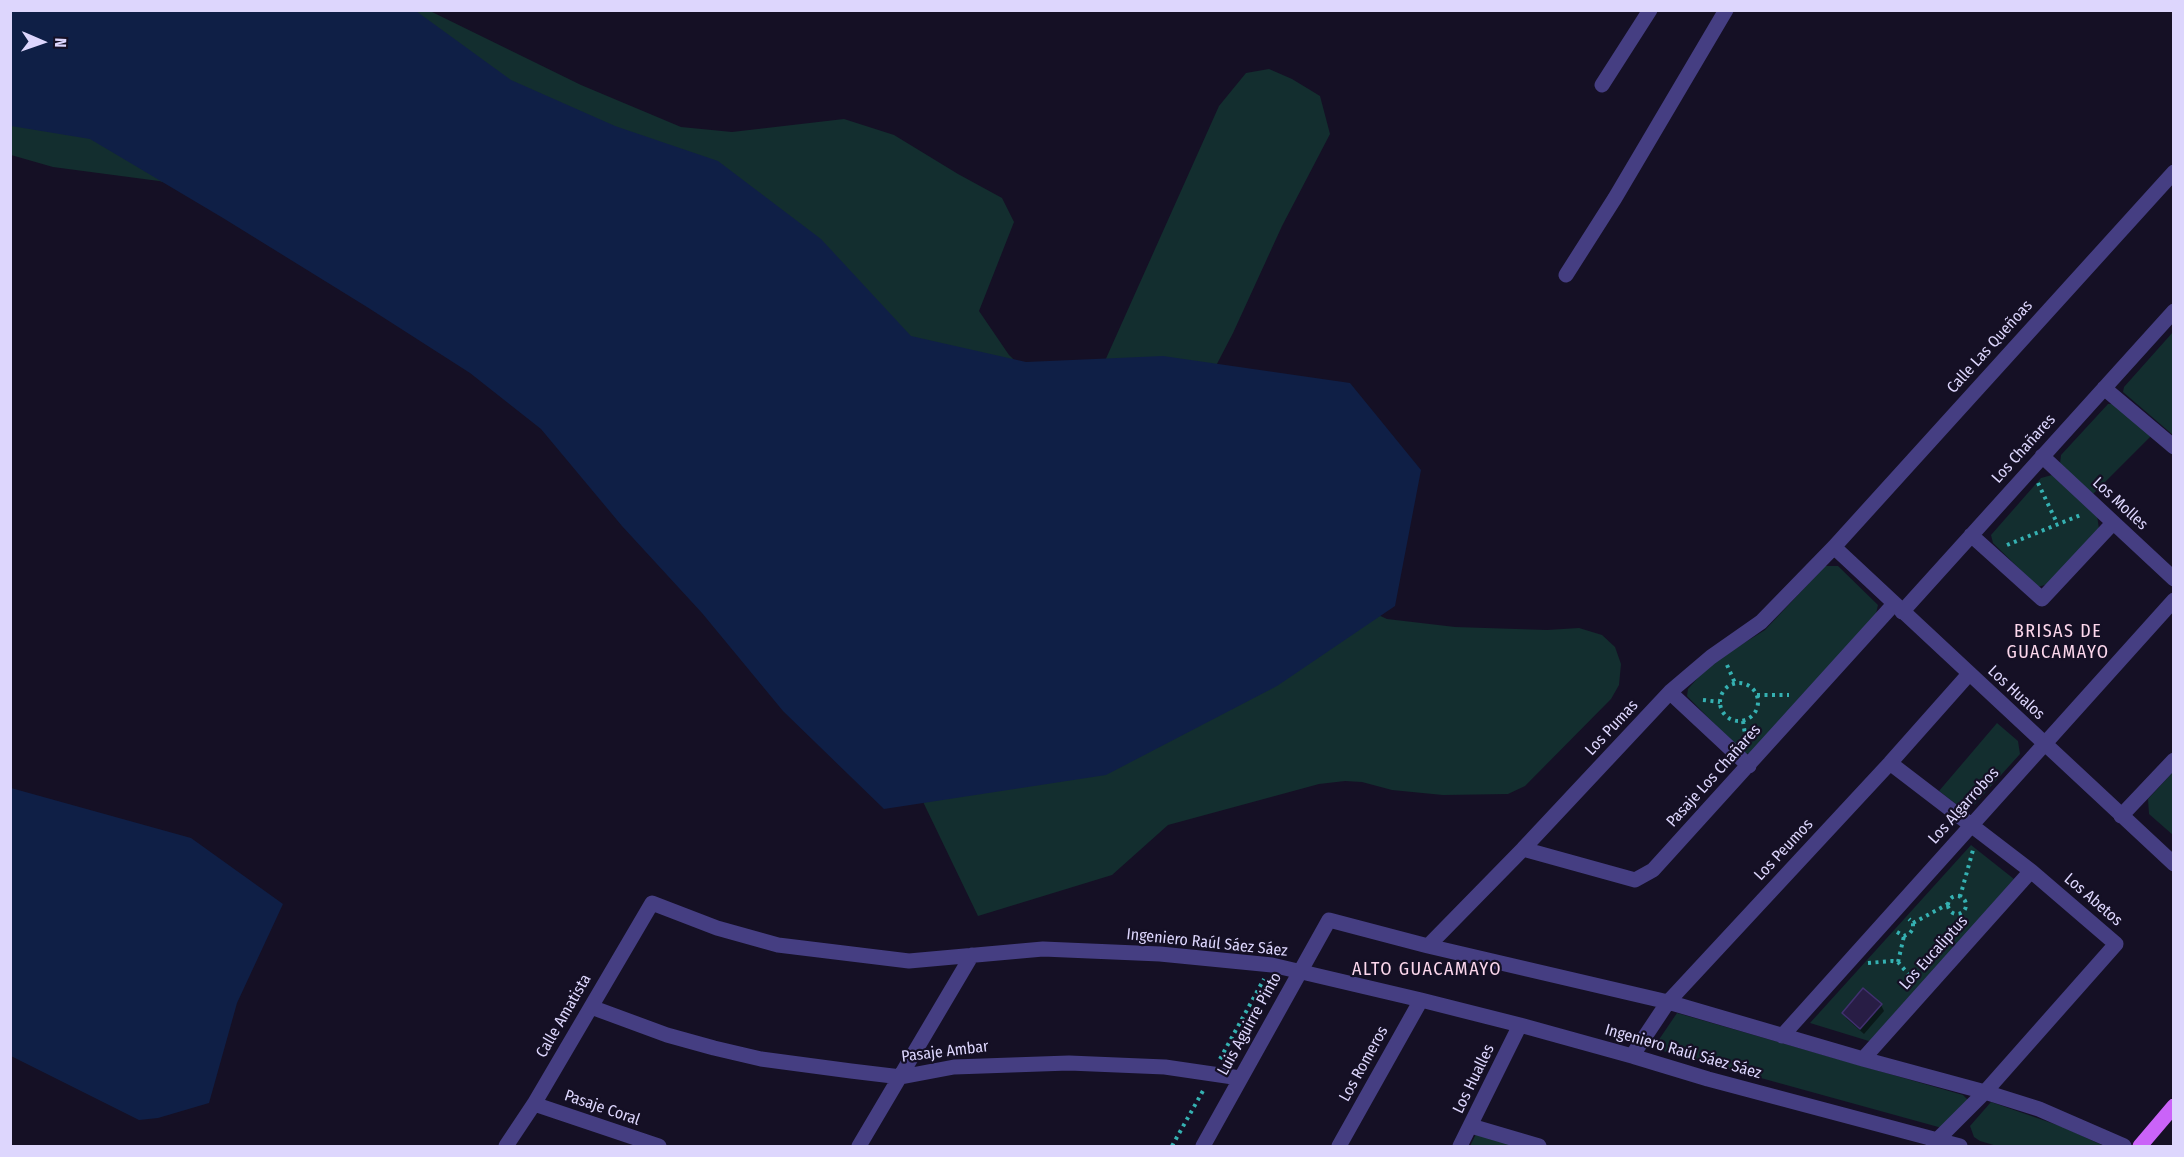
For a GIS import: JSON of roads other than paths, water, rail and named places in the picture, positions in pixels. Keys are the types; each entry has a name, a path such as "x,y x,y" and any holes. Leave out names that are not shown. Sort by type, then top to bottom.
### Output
{"main road":[{"path":"2140,1146 2174,1106"}],"street":[{"path":"1602,85 1650,10"},
{"path":"1566,275 1615,198 1726,10"},
{"name":"Calle Las Queñoas","path":"1834,547 2174,172"},
{"name":"Los Chañares","path":"1898,608 1971,535 2173,311"},
{"path":"2104,388 2174,447"},
{"name":"Los Molles","path":"2042,456 2174,579"},
{"path":"1971,535 2042,599 2114,523"},
{"name":"Los Hualos","path":"1834,547 2174,864"},
{"name":"Los Pumas","path":"1428,946 1523,849 1671,691 1711,657 1761,622 1834,547"},
{"name":"Los Algarrobos","path":"1782,1036 2174,600"},
{"name":"Pasaje Los Chañares","path":"1523,849 1635,880 1653,870 1749,766 1800,706 1898,608"},
{"name":"Los Peumos","path":"1632,1056 1668,1002 1890,763 1969,674"},
{"path":"1671,691 1749,766"},
{"path":"2121,816 2174,760"},
{"name":"Los Abetos","path":"1890,763 2031,871 2116,944 1985,1092"},
{"name":"Los Eucaliptus","path":"1863,1059 2031,871"},
{"name":"Ingeniero Raúl Sáez Sáez","path":"652,903 717,928 778,945 909,961 1043,949 1160,954 1272,965 1520,1025 1934,1143 1960,1146"},
{"name":"Calle Amatista","path":"506,1146 534,1104 652,903"},
{"name":"Luis Aguirre Pinto","path":"1203,1146 1329,920 1428,946"},
{"path":"1428,946 1668,1002 1985,1092 2039,1108 2124,1146"},
{"path":"859,1146 972,956"},
{"name":"Los Romeros","path":"1340,1146 1420,1000"},
{"name":"Pasaje Ambar","path":"591,1007 667,1035 752,1057 901,1077 954,1067 1069,1063 1165,1067 1240,1078"},
{"name":"Los Hualles","path":"1460,1146 1520,1025"},
{"path":"1934,1143 1985,1092"},
{"name":"Pasaje Coral","path":"534,1104 659,1146"},
{"path":"1471,1126 1539,1146"}],"water":[{"path":"10,11 416,11 511,80 615,126 718,161 821,239 911,336 1026,362 1163,356 1350,383 1421,470 1395,606 1277,686 1106,775 884,809 783,711 702,613 622,526 541,429 470,373 223,218 90,139 11,126"},
{"path":"11,788 191,838 283,904 237,1003 209,1103 158,1118 139,1120 11,1056"}],"district":[{"name":"BRISAS DE GUACAMAYO","path":"2058,642"},
{"name":"ALTO GUACAMAYO","path":"1427,970"}]}
